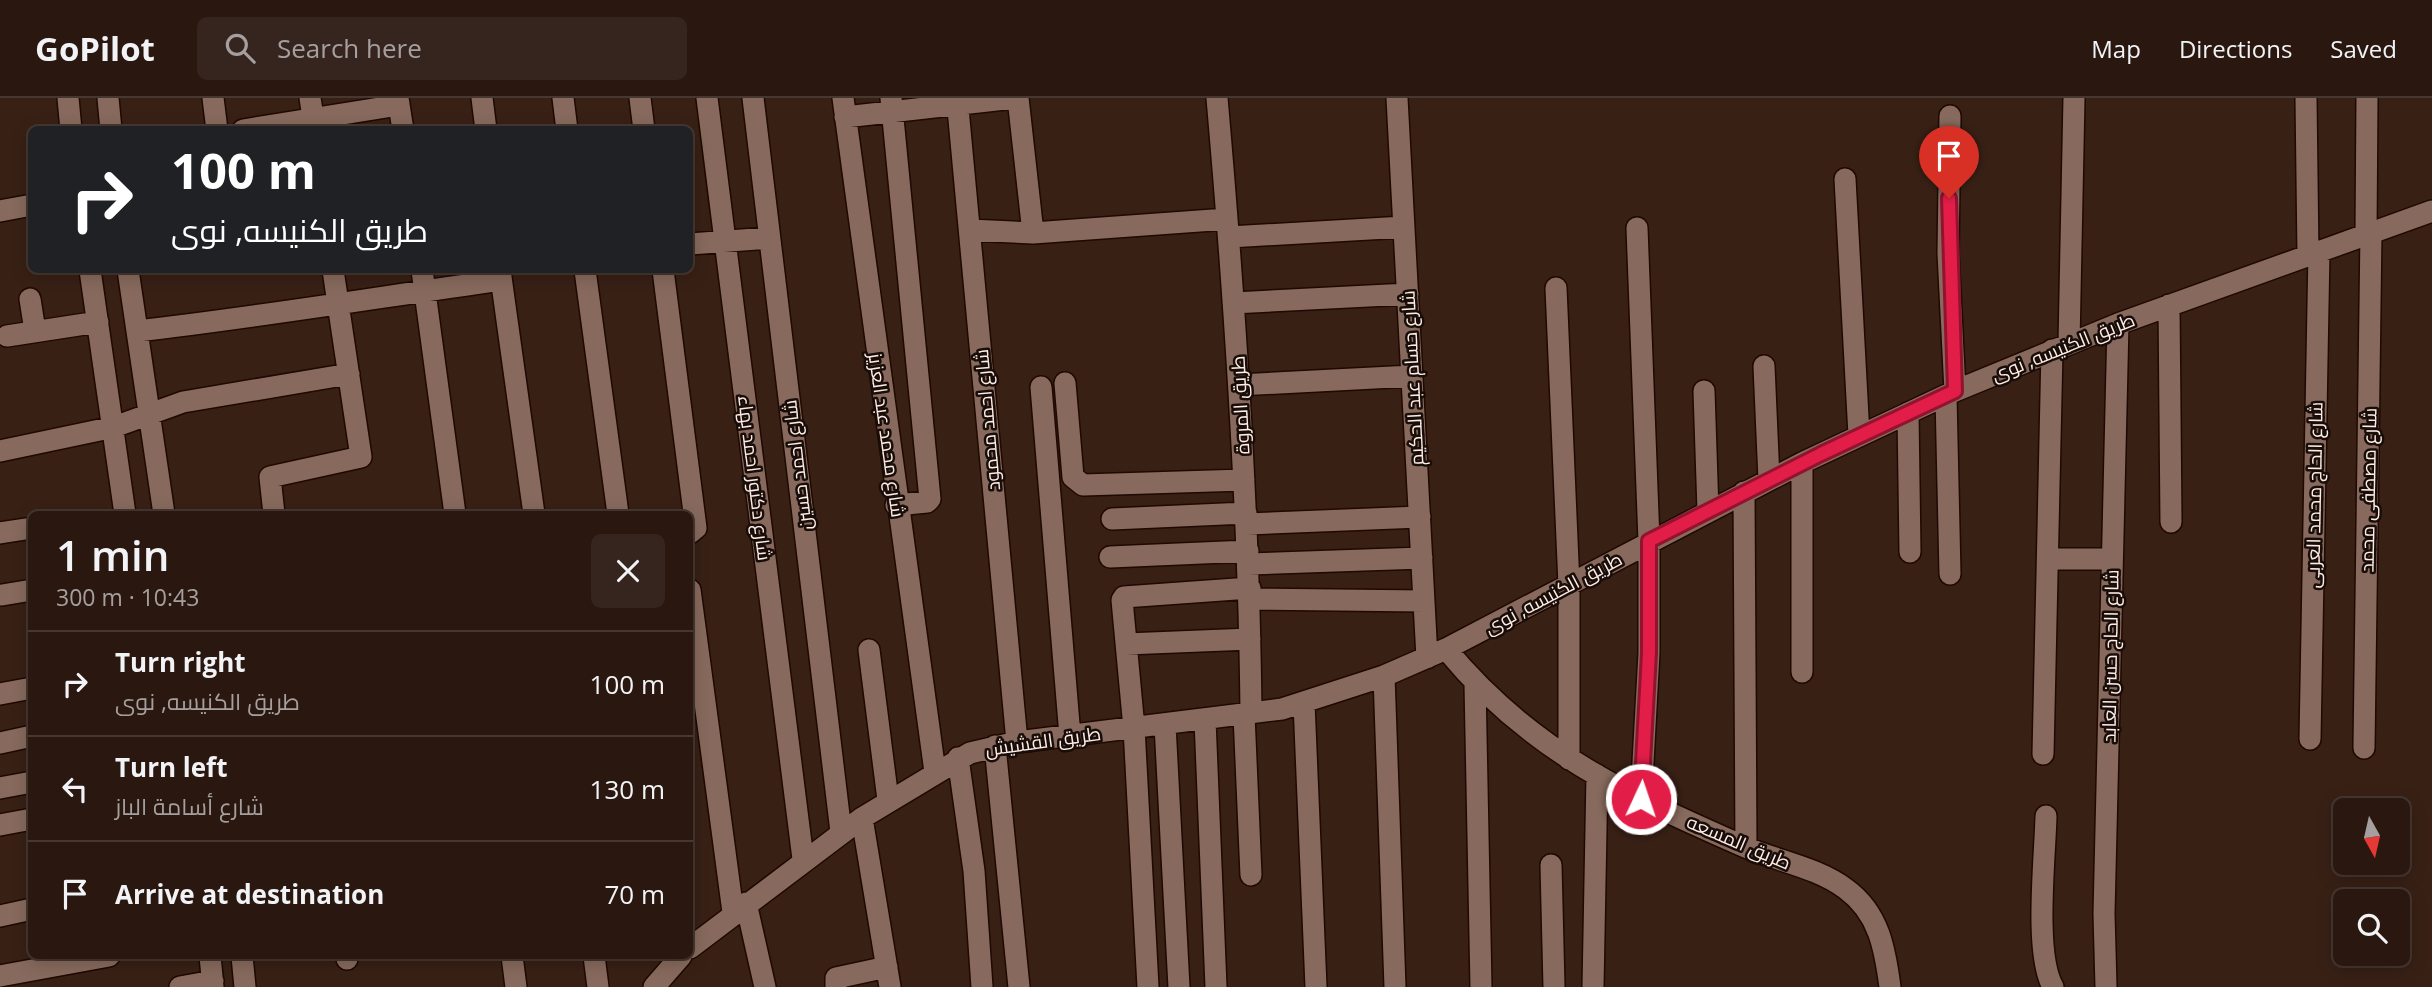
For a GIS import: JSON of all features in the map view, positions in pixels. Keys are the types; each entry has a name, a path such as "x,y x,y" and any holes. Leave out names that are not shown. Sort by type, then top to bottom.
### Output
{"street":[{"path":"68,98 71,126"},
{"path":"108,98 111,126"},
{"path":"213,98 216,126"},
{"path":"482,98 486,126"},
{"path":"563,98 566,126"},
{"path":"640,98 644,126"},
{"name":"شارع دكتور احمد بهاء","path":"707,98 803,859"},
{"name":"شارع احمد حسين","path":"753,98 841,832"},
{"path":"844,108 1016,98 1033,233"},
{"name":"طريق المروة","path":"1217,98 1239,386 1250,593 1247,714 1251,876"},
{"name":"شارع حسام عبد الحكيم","path":"1397,98 1424,601 1437,654"},
{"path":"2043,754 2048,559 2074,98"},
{"name":"شارع الحاج محمد العربى","path":"2306,98 2313,253 2310,739"},
{"name":"شارع مصطفى محمد","path":"2364,748 2369,233 2367,98"},
{"name":"شارع احمد محمود","path":"958,101 1017,742"},
{"path":"262,126 354,105 399,102 402,126"},
{"path":"892,105 930,499 928,502 896,505"},
{"name":"شارع محمد عبد العزيز","path":"844,108 896,505 935,772"},
{"path":"1950,116 1950,574"},
{"path":"1845,179 1860,435"},
{"path":"0,211 28,206"},
{"name":"طريق الكنيسه, نوى","path":"1437,654 1744,492 1950,393 2118,324 2432,211"},
{"path":"970,230 1033,233 1228,228 1404,228"},
{"path":"1637,228 1649,541 1649,653 1641,799"},
{"path":"693,244 769,238"},
{"path":"90,273 125,511"},
{"path":"128,273 164,511"},
{"path":"274,511 270,477 361,459 333,273"},
{"path":"422,273 455,511"},
{"path":"138,331 281,315 337,302 425,291 503,273 534,511"},
{"path":"585,273 618,511"},
{"path":"663,273 696,528 693,530"},
{"path":"1556,288 1569,585 1569,759"},
{"path":"1233,303 1408,294"},
{"path":"30,299 35,331"},
{"path":"2169,305 2171,522"},
{"path":"7,336 98,322"},
{"name":"شارع الحاج حسن العابد","path":"2106,987 2104,914 2118,324"},
{"path":"1764,366 1769,480"},
{"path":"0,451 114,427 149,412 183,402 349,374"},
{"path":"1239,386 1412,376"},
{"path":"1065,383 1073,477 1089,486 1244,480"},
{"path":"1041,387 1070,736"},
{"path":"1704,391 1708,511"},
{"path":"1908,413 1910,552"},
{"path":"1802,463 1802,672"},
{"path":"1744,492 1746,847"},
{"path":"1112,519 1420,517"},
{"path":"0,533 28,529"},
{"path":"1110,558 1422,558"},
{"path":"2048,559 2112,559"},
{"path":"2,595 28,591"},
{"path":"1148,987 1134,728 1122,600 1124,597 1250,593 1424,601"},
{"path":"693,609 739,908 765,987"},
{"path":"1126,643 1250,639"},
{"path":"869,650 888,800"},
{"name":"طريق القشيش","path":"693,945 841,832 958,758 1017,742 1205,720 1304,703 1384,676 1437,654"},
{"name":"طريق المسعه","path":"1437,654 1475,684 1519,725 1569,759 1641,799 1746,847 1828,878 1862,903 1882,940 1890,987"},
{"path":"1384,676 1395,987"},
{"path":"1475,684 1480,987"},
{"path":"0,694 28,689"},
{"path":"1304,703 1316,987"},
{"path":"1205,720 1216,987"},
{"path":"1165,725 1179,987"},
{"path":"0,743 28,737"},
{"path":"995,746 1019,987"},
{"path":"958,758 974,871 982,987"},
{"path":"1593,987 1597,775"},
{"path":"0,788 28,783"},
{"path":"2046,816 2044,951 2047,975 2053,987"},
{"path":"836,987 836,978 889,977 862,818"},
{"path":"0,825 28,820"},
{"path":"1551,865 1554,987"},
{"path":"0,916 28,910"},
{"path":"0,976 93,959"},
{"path":"180,987 213,984 210,959"},
{"path":"242,959 245,987"},
{"path":"512,959 516,987"},
{"path":"594,959 598,987"},
{"name":"طريق القشيش","path":"654,987 677,959"}],"route":[{"path":"1641,799 1649,653 1649,541 1821,454 1955,391 1948,253 1949,198"}]}
